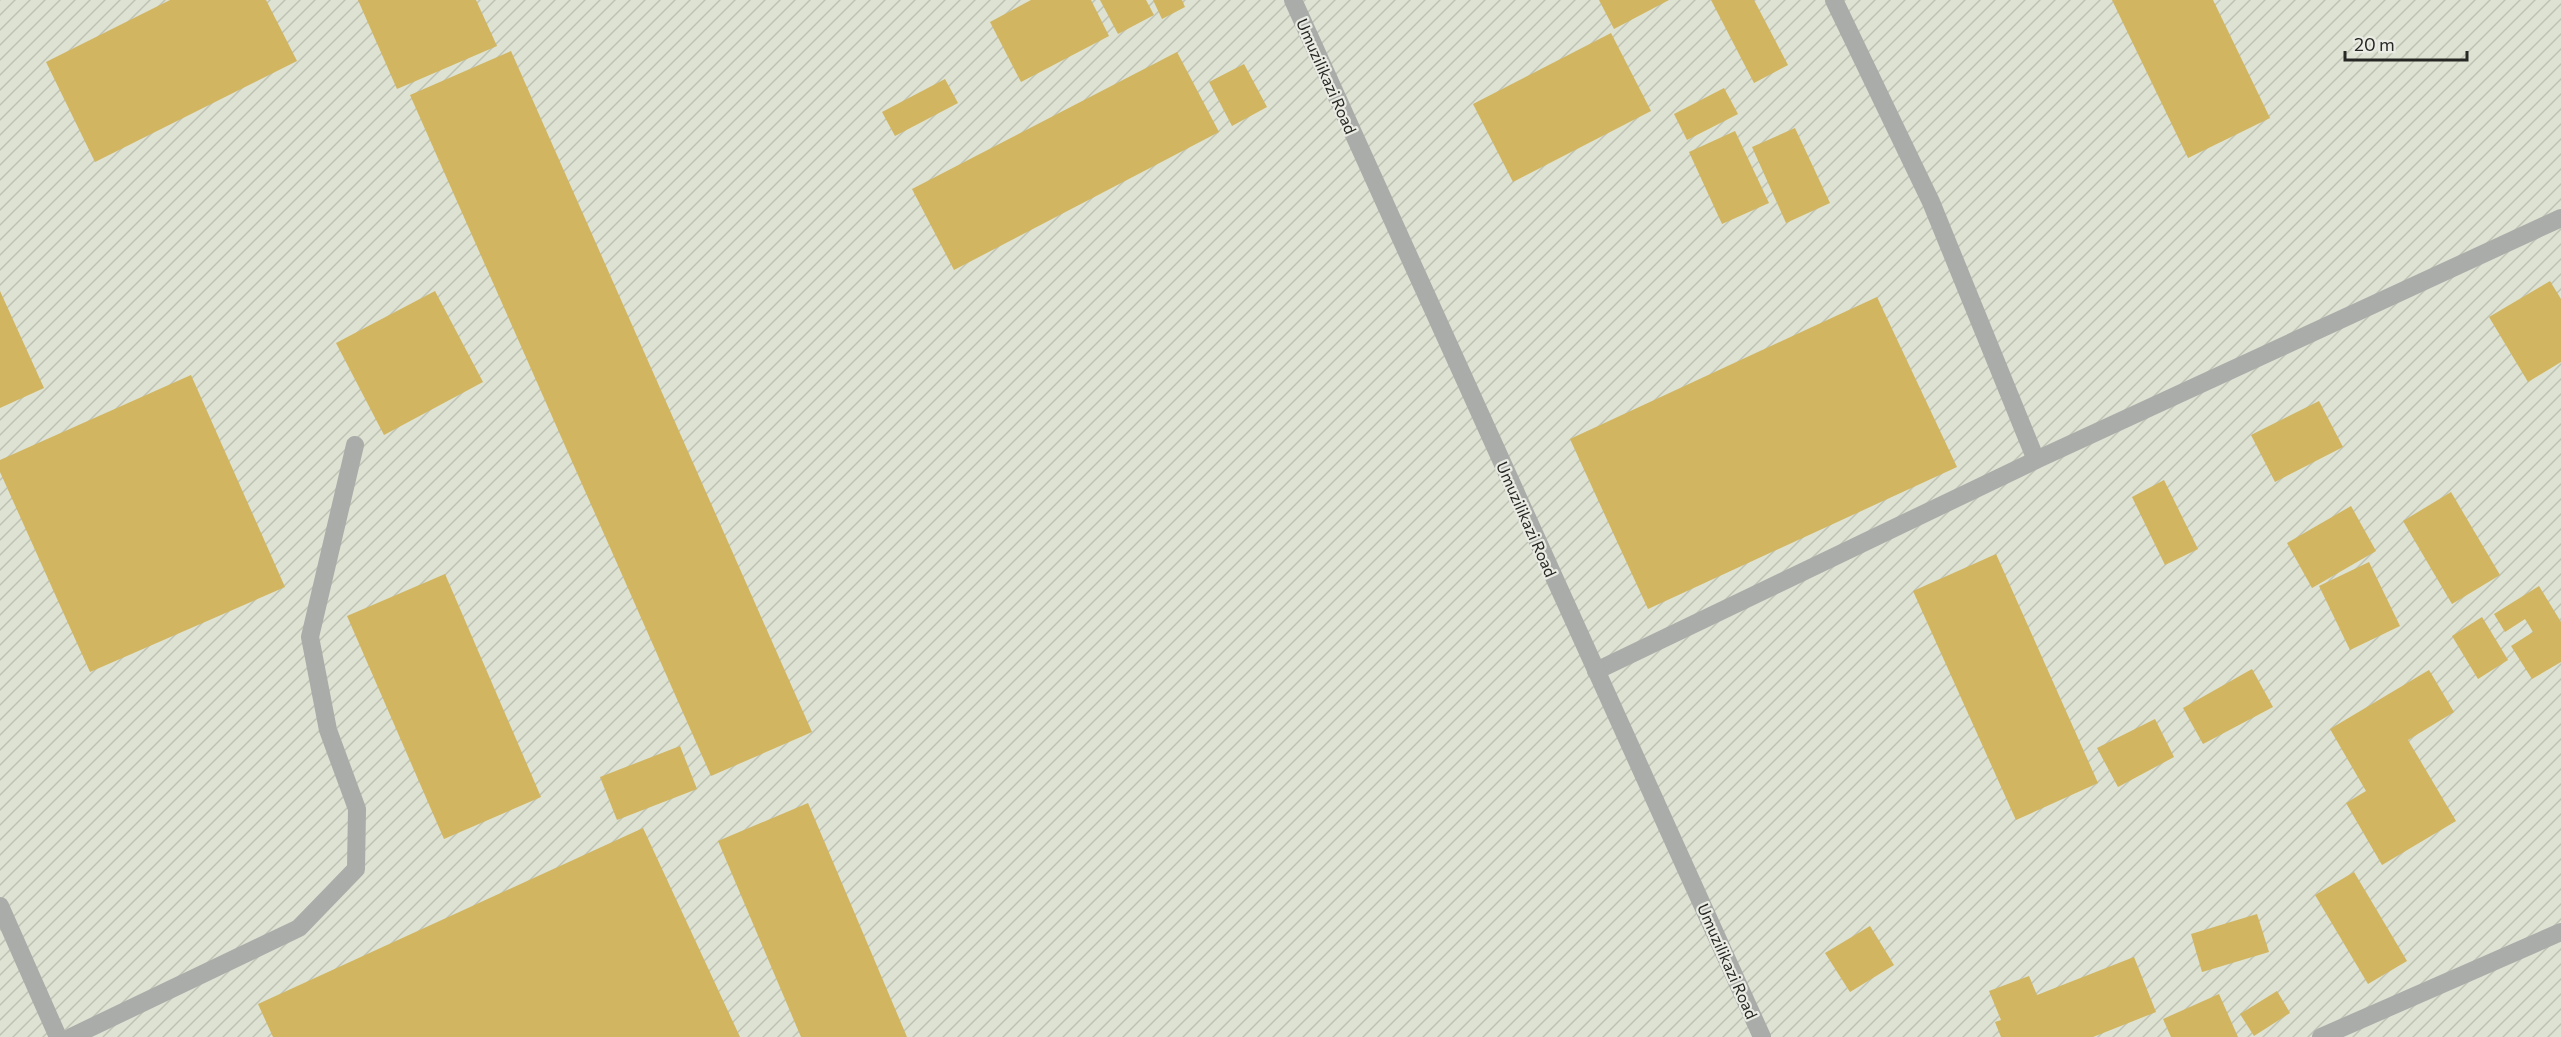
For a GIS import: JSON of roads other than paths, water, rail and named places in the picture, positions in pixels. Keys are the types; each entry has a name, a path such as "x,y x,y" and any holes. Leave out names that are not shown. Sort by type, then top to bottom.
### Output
{"street":[{"name":"Umuzilikazi Road","path":"1293,0 1762,1037"},
{"path":"1834,0 1931,202 2036,460"},
{"path":"1596,671 2036,460 2561,218"},
{"path":"71,1037 299,928 356,869 357,809 328,730 310,637 355,445"},
{"path":"0,906 58,1037"},
{"path":"2321,1037 2561,932"}]}
